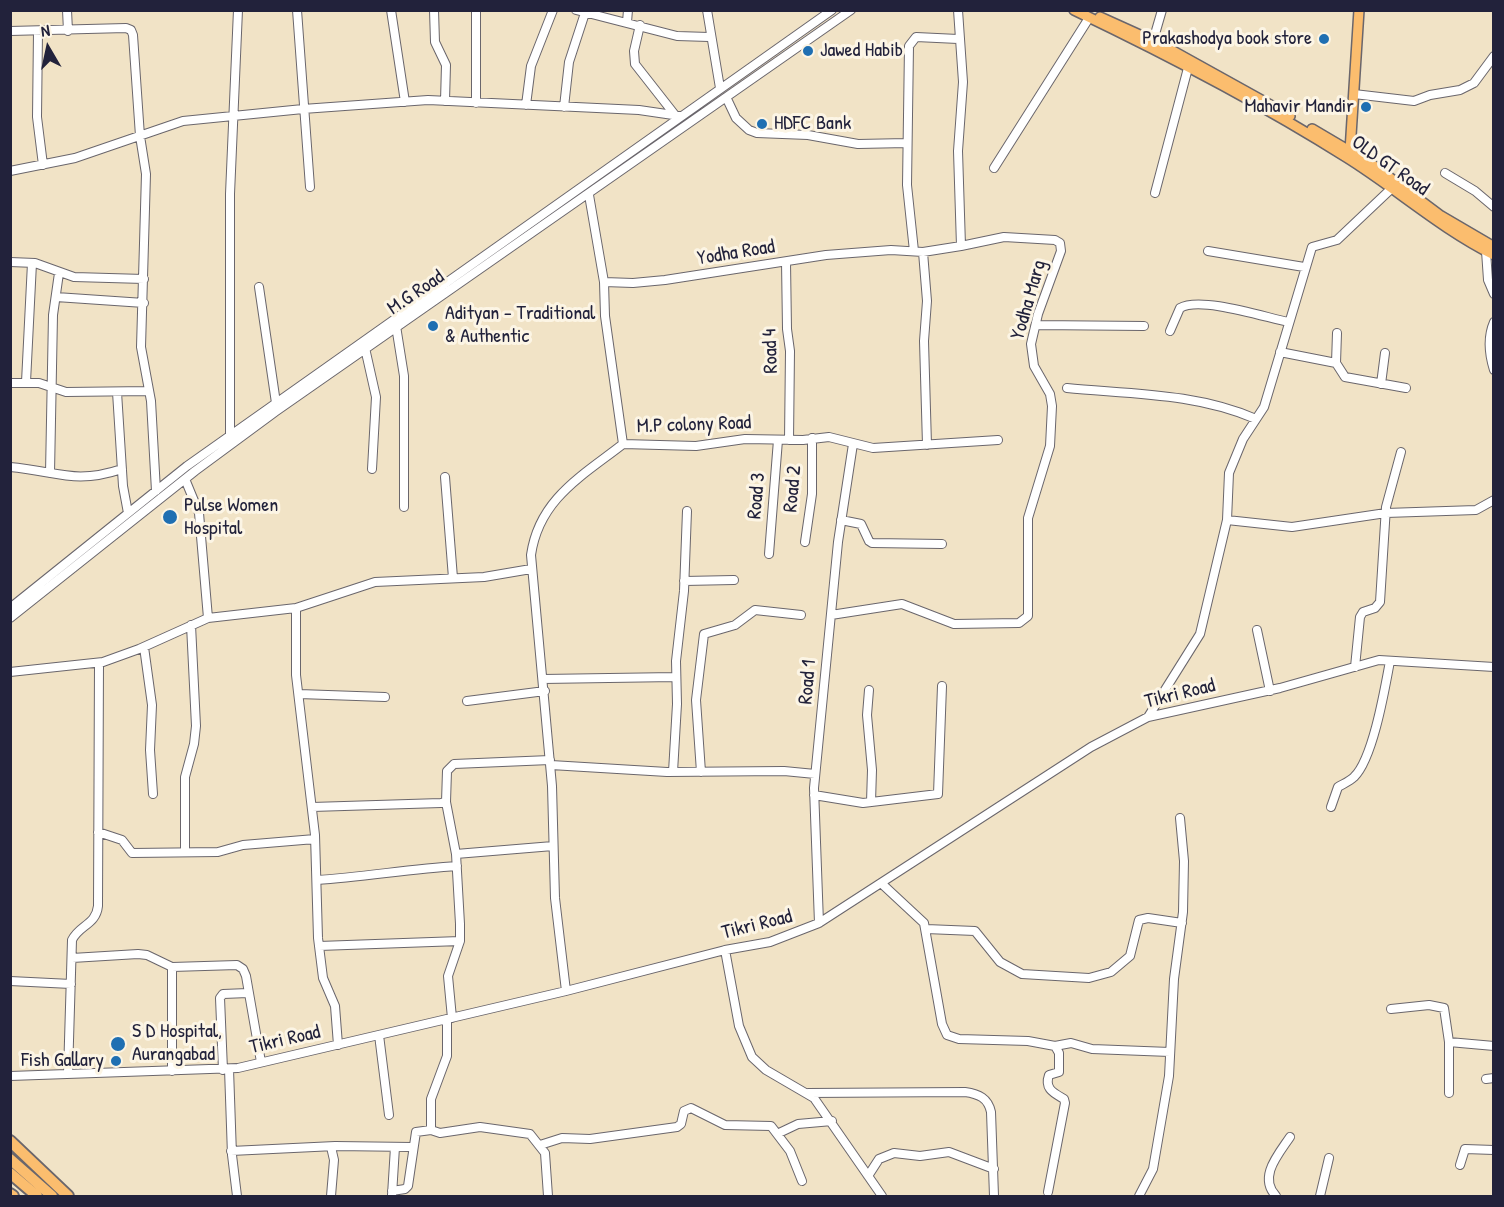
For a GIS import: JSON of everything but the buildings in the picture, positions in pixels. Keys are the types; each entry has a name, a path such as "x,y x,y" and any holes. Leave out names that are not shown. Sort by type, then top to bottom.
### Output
{"highway":[{"path":"10,1141 68,1197"},
{"path":"10,1159 52,1197"},
{"path":"10,1173 37,1197"}],"main road":[{"name":"OLD GT Road","path":"1074,10 1153,41 1348,154 1437,221 1491,251"},
{"path":"1348,154 1359,10"},
{"name":"OLD GT Road","path":"1088,14 1308,134 1373,165 1491,251"}],"street":[{"path":"68,10 68,31"},
{"path":"230,435 229,232 238,10"},
{"path":"297,10 310,187"},
{"path":"391,10 405,102"},
{"path":"434,10 437,49 446,65 445,101"},
{"path":"476,10 476,103"},
{"path":"526,105 531,66 554,10"},
{"path":"627,22 628,10"},
{"path":"707,10 709,37 720,88"},
{"path":"813,10 821,18"},
{"name":"M.G Road","path":"10,608 156,491 185,475 678,115 832,10"},
{"name":"M.G Road","path":"10,618 185,475 230,435 276,403 365,348 589,195 851,10"},
{"path":"958,10 958,39 963,82 958,151 961,246"},
{"path":"1153,41 1162,10"},
{"path":"564,107 569,62 581,12 685,38 709,37"},
{"path":"994,168 1088,14"},
{"path":"640,25 634,51 634,64 678,115"},
{"path":"10,31 131,30 140,136 146,174 141,347 149,391 156,491"},
{"path":"38,32 37,110 43,165"},
{"path":"927,445 924,341 927,301 908,213 907,143 910,42 916,37 958,39"},
{"path":"1354,94 1414,102 1431,95 1460,90 1474,82 1494,56"},
{"path":"1155,193 1188,68"},
{"path":"727,99 736,118 749,130 757,133 808,135 858,144 907,143"},
{"path":"10,171 91,153 183,121 303,109 445,101 678,115"},
{"path":"1445,173 1475,191 1494,207"},
{"path":"1148,717 1200,634 1227,520 1229,473 1243,439 1264,407 1304,267 1312,247 1337,240 1392,188"},
{"path":"589,195 604,282"},
{"name":"Yodha Marg","path":"831,615 902,604 940,621 954,624 1008,624 1026,620 1029,609 1028,518 1050,446 1052,406 1050,394 1031,355 1036,326 1061,251 1060,243 1055,240 1004,237 961,246"},
{"name":"Yodha Road","path":"604,282 647,282 786,261 866,252 918,252 961,246"},
{"path":"1208,251 1304,267"},
{"path":"1491,251 1488,280 1494,294"},
{"name":"Road 4","path":"786,261 787,329 790,351 789,440"},
{"path":"10,262 32,263 74,277 144,279"},
{"path":"26,382 32,263"},
{"path":"50,473 51,388 59,273"},
{"name":"M.P colony Road","path":"604,282 605,316 623,444 696,446 745,439 838,438 873,448 998,440"},
{"path":"259,287 276,403"},
{"path":"56,297 144,303"},
{"path":"1170,331 1180,308 1190,304 1218,307 1288,322"},
{"path":"1494,322 1490,331 1489,355 1494,370"},
{"path":"396,326 404,376 404,507"},
{"path":"1036,326 1144,326"},
{"path":"1337,333 1336,363 1345,377 1406,388"},
{"path":"365,348 376,397 372,469"},
{"path":"1280,352 1336,363"},
{"path":"1381,384 1385,353"},
{"path":"10,383 39,383 66,392 149,391"},
{"path":"1067,388 1195,400 1224,407 1256,419"},
{"path":"117,392 122,469 128,513"},
{"name":"Road 2","path":"805,542 812,494 812,438"},
{"name":"Road 3","path":"769,554 778,440"},
{"path":"566,991 555,898 551,762 531,569 533,542 544,513 579,478 623,444"},
{"name":"Road 1","path":"819,923 815,774 841,520 853,444"},
{"path":"1355,667 1360,617 1363,612 1375,608 1380,602 1386,513 1401,452"},
{"path":"10,467 67,478 87,478 122,469"},
{"path":"185,475 199,513 208,618"},
{"path":"445,477 453,578"},
{"path":"1227,520 1292,527 1386,513 1476,510 1494,501"},
{"path":"673,772 677,704 675,677 684,581 687,511"},
{"path":"841,520 861,524 868,541 872,543 942,544"},
{"path":"10,672 99,663 144,647 208,618 296,608 375,582 453,578 531,569"},
{"path":"684,581 734,580"},
{"path":"296,608 296,675 315,839 319,945 323,978 335,1006 338,1045"},
{"path":"701,772 696,700 704,634 735,625 755,610 801,615"},
{"path":"185,852 185,777 194,744 195,726 192,625"},
{"path":"1257,630 1270,691"},
{"path":"144,647 152,705 150,750 153,794"},
{"name":"Tikri Road","path":"10,1076 226,1069 450,1019 725,950 770,942 819,923 1091,747 1148,717 1270,691 1379,660 1494,667"},
{"path":"1331,807 1338,787 1356,776 1363,761 1377,723 1390,661"},
{"path":"68,1074 74,935 89,924 97,913 99,663"},
{"path":"543,679 675,677"},
{"path":"814,795 870,802 938,794 942,686"},
{"path":"869,690 867,715 872,770 870,802"},
{"path":"467,701 544,691"},
{"path":"300,694 385,697"},
{"path":"431,1130 431,1099 447,1056 450,1019 448,976 460,941 456,854 446,802 447,771 454,764 551,762 673,772 784,771 815,774"},
{"path":"312,807 446,802"},
{"path":"1139,1197 1154,1168 1169,1076 1174,979 1182,923 1184,861 1180,818"},
{"path":"98,832 122,840 132,853 218,852 243,845 315,839"},
{"path":"456,854 553,846"},
{"path":"316,880 374,877 403,869 457,866"},
{"path":"881,883 920,917 926,929 942,1024 947,1035 952,1038 1028,1041 1055,1046 1071,1043 1092,1049 1170,1052"},
{"path":"926,929 975,931 1000,962 1027,976 1089,978 1107,975 1127,960 1139,920 1148,918 1182,923"},
{"path":"319,945 460,941"},
{"path":"725,950 739,1026 752,1057 766,1070 808,1093 832,1121 882,1197"},
{"path":"72,958 138,954 147,955 172,967 237,965 243,969 261,1062"},
{"path":"172,967 172,1071"},
{"path":"10,981 71,984"},
{"path":"237,1197 231,1151 220,998 228,993 248,993"},
{"path":"1391,1009 1429,1005 1444,1008 1449,1042 1449,1093"},
{"path":"379,1035 389,1114"},
{"path":"1449,1042 1494,1046"},
{"path":"1048,1192 1065,1103 1064,1099 1052,1093 1048,1083 1049,1075 1059,1072 1059,1053 1055,1046"},
{"path":"808,1093 975,1094 990,1106 994,1197"},
{"path":"540,1145 562,1138 590,1139 677,1127 681,1124 684,1111 691,1108 725,1125 765,1124 779,1133 795,1162 802,1181"},
{"path":"779,1133 798,1124 832,1121"},
{"path":"395,1148 392,1194 408,1186 416,1132 431,1130 440,1133 473,1127 516,1130 530,1134 540,1145 547,1161 548,1197"},
{"path":"1276,1197 1268,1183 1268,1173 1290,1137"},
{"path":"331,1147 334,1160 331,1197"},
{"path":"231,1151 412,1147"},
{"path":"1460,1165 1465,1149 1494,1150"},
{"path":"868,1176 879,1159 894,1153 920,1156 950,1152 994,1169"},
{"path":"1320,1197 1329,1158"}],"place":[{"name":"Prakashodya book store","path":"1324,39"},
{"name":"Jawed Habib","path":"808,51"},
{"name":"Mahavir Mandir","path":"1366,107"},
{"name":"HDFC Bank","path":"762,124"},
{"name":"Adityan - Traditional & Authentic","path":"433,326"},
{"name":"Pulse Women Hospital","path":"170,517"},
{"name":"S D Hospital, Aurangabad","path":"118,1044"},
{"name":"Fish Gallary","path":"116,1061"}]}
